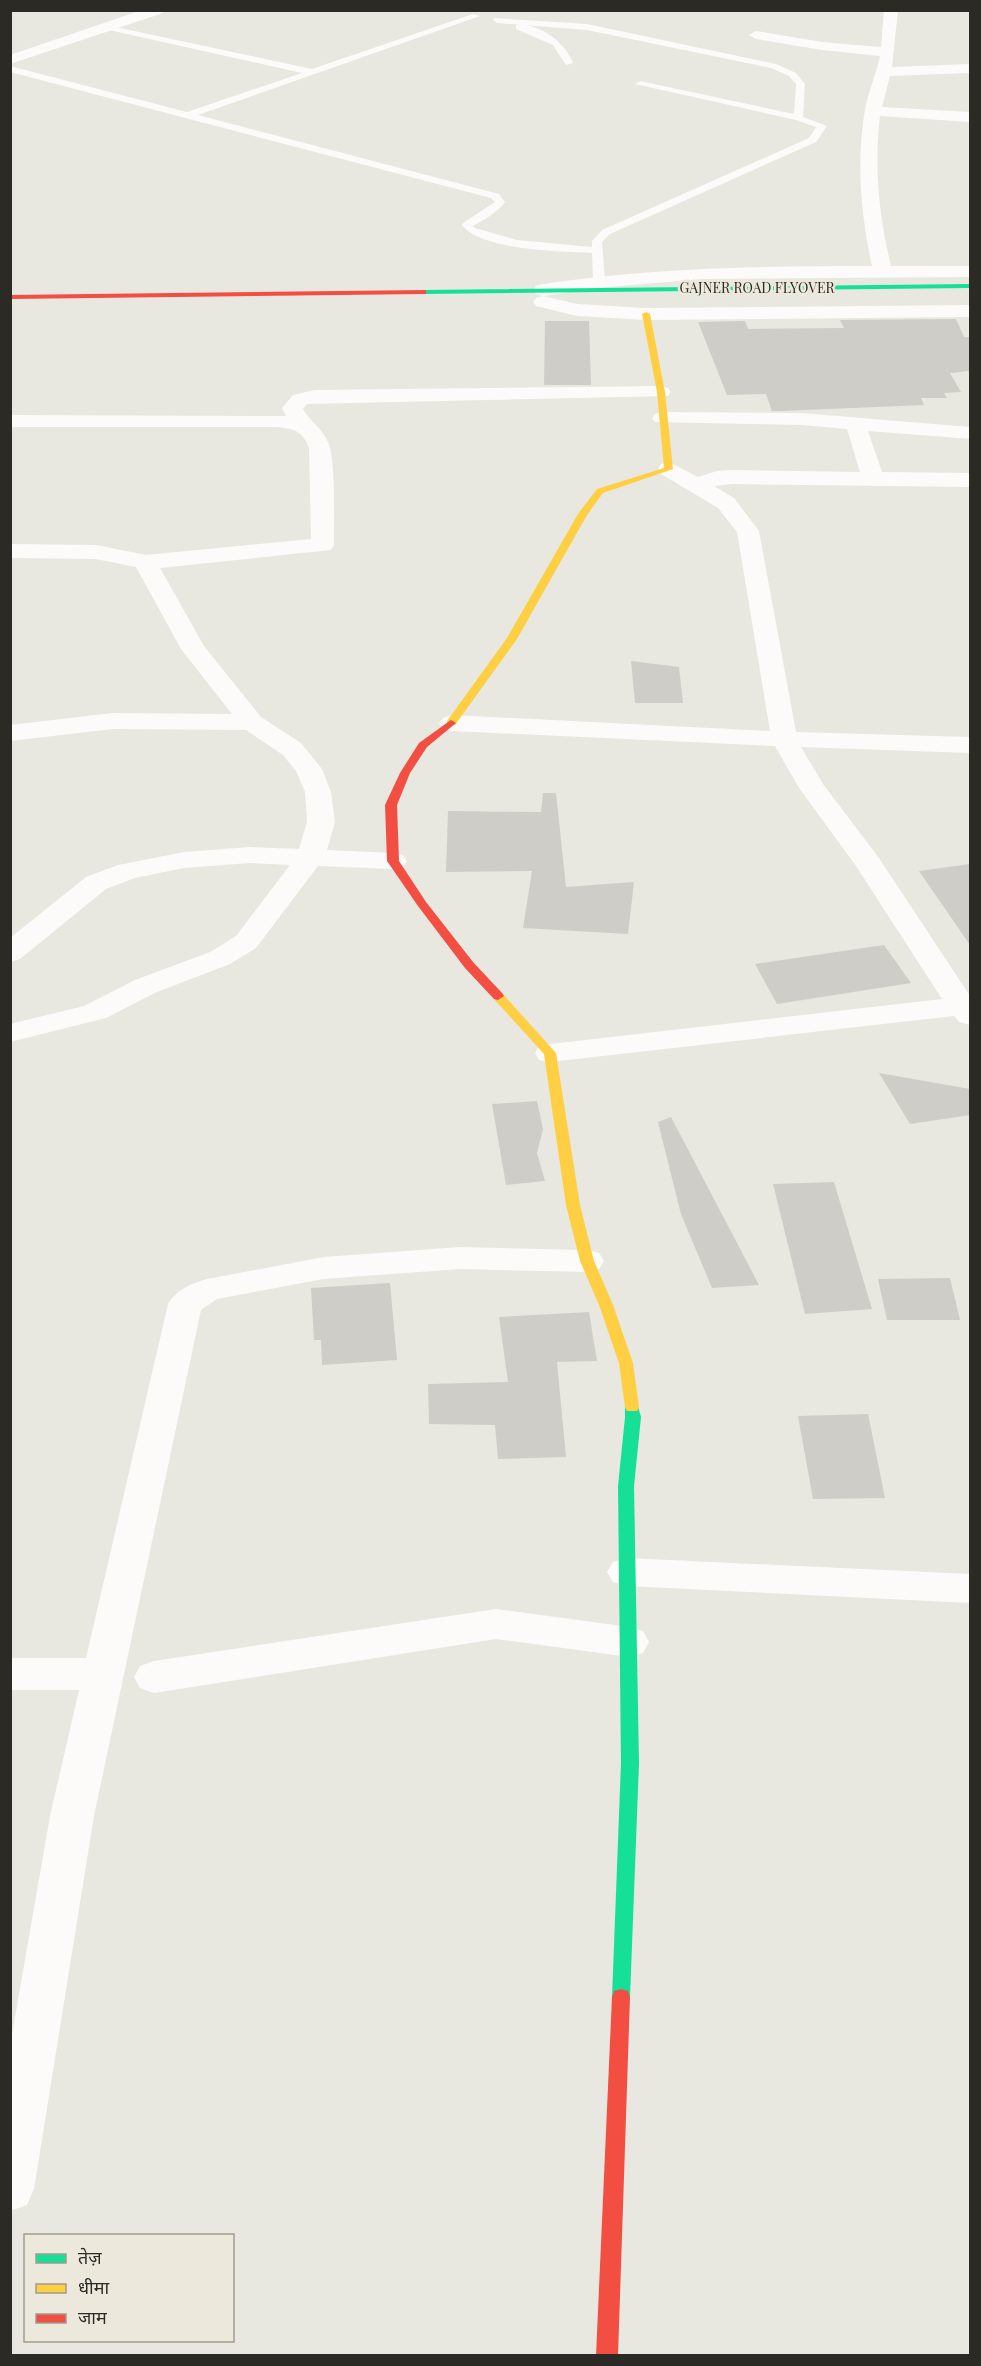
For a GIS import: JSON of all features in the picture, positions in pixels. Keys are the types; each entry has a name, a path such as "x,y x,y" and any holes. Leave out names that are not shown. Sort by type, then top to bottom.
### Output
{"street":[{"path":"10,60 158,10"},
{"path":"883,272 873,234 869,139 887,52 891,10"},
{"path":"756,25 822,46 887,52"},
{"path":"21,39 53,46"},
{"path":"882,72 970,68"},
{"path":"873,111 970,117"},
{"path":"10,309 543,296 598,285 679,274 970,272"},
{"name":"GAJNER ROAD FLYOVER","path":"598,285 970,286"},
{"path":"10,297 543,296 577,310 646,314 970,311"},
{"name":"GAJNER ROAD FLYOVER","path":"543,296 613,302 970,298"},
{"path":"646,314 661,392 669,469"},
{"path":"10,551 96,552 126,556 145,562 323,545 320,448 315,433 302,424 292,408 300,399 314,396 661,392"},
{"path":"662,418 801,419 970,433"},
{"path":"10,421 276,421 302,424"},
{"path":"855,422 873,478"},
{"path":"550,1053 968,1009 869,865 794,762 784,739 748,531 726,503 669,469 600,491 583,514 512,639 452,723 423,745 405,773 391,805 393,861 422,904 469,965 550,1053 573,1205 586,1261 606,1305 626,1363 633,1418 626,1486 630,1763 608,2355"},
{"path":"697,485 717,478 732,477 970,480"},
{"path":"10,1033 94,1012 146,986 220,958 246,942 310,856 321,822 318,792 309,769 292,749 252,722 192,649 145,562"},
{"path":"10,733 113,721 252,722"},
{"path":"452,723 784,739 970,745"},
{"path":"10,953 96,883 128,872 184,860 250,855 393,861"},
{"path":"10,2189 72,1816 185,1304 207,1290 324,1268 460,1258 586,1261"},
{"path":"627,1572 970,1589"},
{"path":"154,1677 496,1624 629,1642"},
{"path":"10,1674 105,1674"}],"lane":[{"path":"456,12 497,20 587,27 773,66 791,72 799,79 802,91 798,118"},
{"path":"188,115 476,16"},
{"path":"497,20 552,40 566,50 569,63"},
{"path":"110,27 330,76"},
{"path":"10,69 495,196 500,202 494,209 467,225 471,230 482,235 527,245 596,250"},
{"path":"598,285 597,242 606,232 813,140 822,126 798,118 640,84"}],"building":[{"path":"956,319 964,337 970,337 970,371 950,373 961,392 944,393 947,398 921,398 924,405 780,411 772,411 766,394 727,395 698,322 745,321 748,329 844,328 840,320"},
{"path":"545,321 589,321 591,385 544,385"},
{"path":"631,661 679,667 683,703 635,703"},
{"path":"543,793 556,793 566,887 634,882 628,934 523,928 532,871 446,872 448,811 541,812"},
{"path":"970,864 970,945 919,871"},
{"path":"884,945 911,983 777,1004 755,964"},
{"path":"879,1073 970,1089 970,1115 910,1124"},
{"path":"537,1101 543,1129 537,1153 545,1181 506,1185 492,1104"},
{"path":"671,1117 759,1285 712,1288 681,1214 658,1122"},
{"path":"834,1182 872,1309 805,1314 773,1184"},
{"path":"950,1278 960,1320 887,1320 878,1279"},
{"path":"390,1283 397,1360 322,1365 321,1340 314,1340 311,1288"},
{"path":"589,1312 597,1361 557,1362 566,1457 498,1459 495,1425 429,1424 428,1384 508,1382 499,1317"},
{"path":"868,1414 885,1498 813,1499 798,1416"}],"traffic: fast":[{"path":"423,292 970,286"},
{"path":"621,1997 630,1763 626,1486 632,1407"}],"traffic: slow":[{"path":"451,723 512,639 583,514 600,491 669,469 661,392 646,314"},
{"path":"498,996 550,1053 573,1205 587,1261 606,1305 626,1363 632,1407"}],"traffic: jam":[{"path":"10,297 423,292"},
{"path":"451,723 423,745 405,773 391,805 393,861 422,904 469,965 498,996"},
{"path":"607,2356 621,1997"}]}
